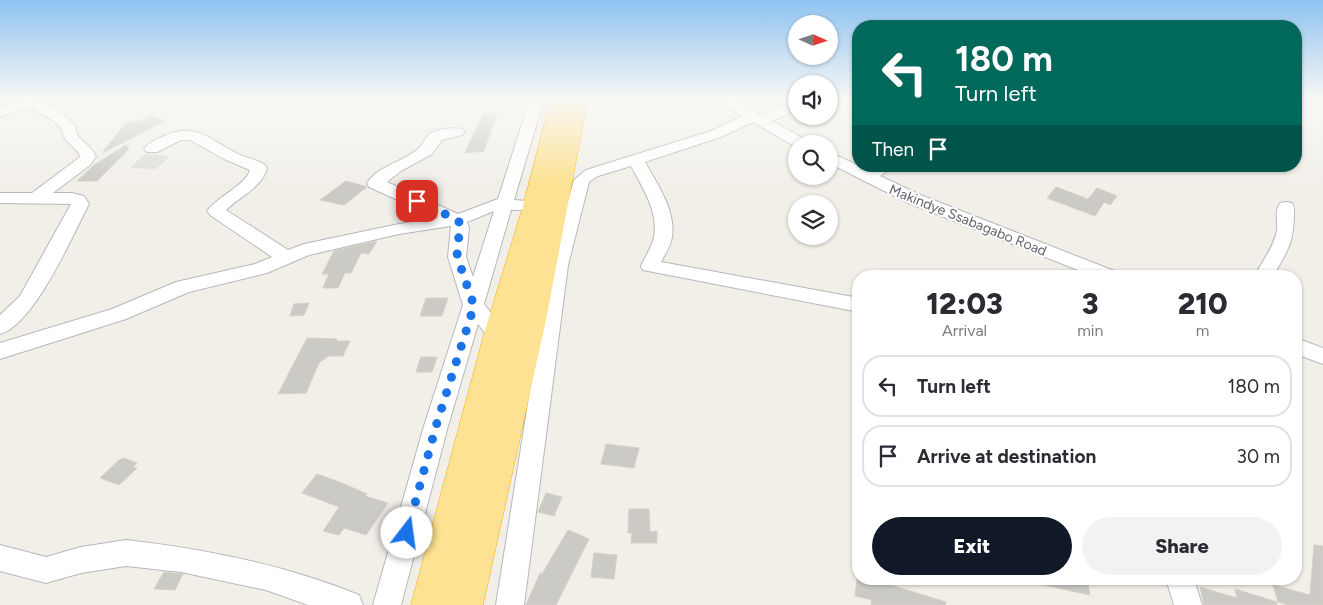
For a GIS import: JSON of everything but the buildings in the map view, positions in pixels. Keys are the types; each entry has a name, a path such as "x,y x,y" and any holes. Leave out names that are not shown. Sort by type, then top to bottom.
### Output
{"highway":[{"path":"431,605 498,334 535,206 554,127"},
{"path":"471,601 572,127"}],"street":[{"path":"36,197 84,162 88,157 86,151 72,139 68,127"},
{"path":"387,605 436,426 529,127"},
{"path":"510,605 559,265 582,180 588,174 734,127"},
{"path":"771,127 788,136"},
{"path":"457,132 433,139 426,151 396,168 375,183 458,220"},
{"path":"152,149 179,136 198,136 231,157 259,168 259,173 253,180 224,202 216,211 285,257"},
{"path":"636,160 653,191 664,225 663,236 650,266 852,304"},
{"name":"Makindye Ssabagabo Road","path":"838,162 852,169"},
{"name":"Makindye Ssabagabo Road","path":"858,172 947,212 1095,270"},
{"path":"867,177 876,172"},
{"path":"0,198 72,198 78,200 80,204 28,300 0,327"},
{"path":"0,351 119,314 175,290 260,269 304,250 399,229 458,220 487,206 505,204 535,206"},
{"path":"1268,270 1278,252 1286,228 1284,216 1286,207"},
{"path":"458,220 460,228 457,256 474,306 498,334"},
{"path":"1302,348 1323,356"},
{"path":"0,558 46,570 81,560 126,554 181,560 266,577 349,605"},
{"path":"1182,585 1188,605"}],"shaded area":[{"path":"145,154 170,156 156,169 130,168"}],"route":[{"path":"407,533 436,426 474,306 457,256 460,228 458,220 417,201"}]}
